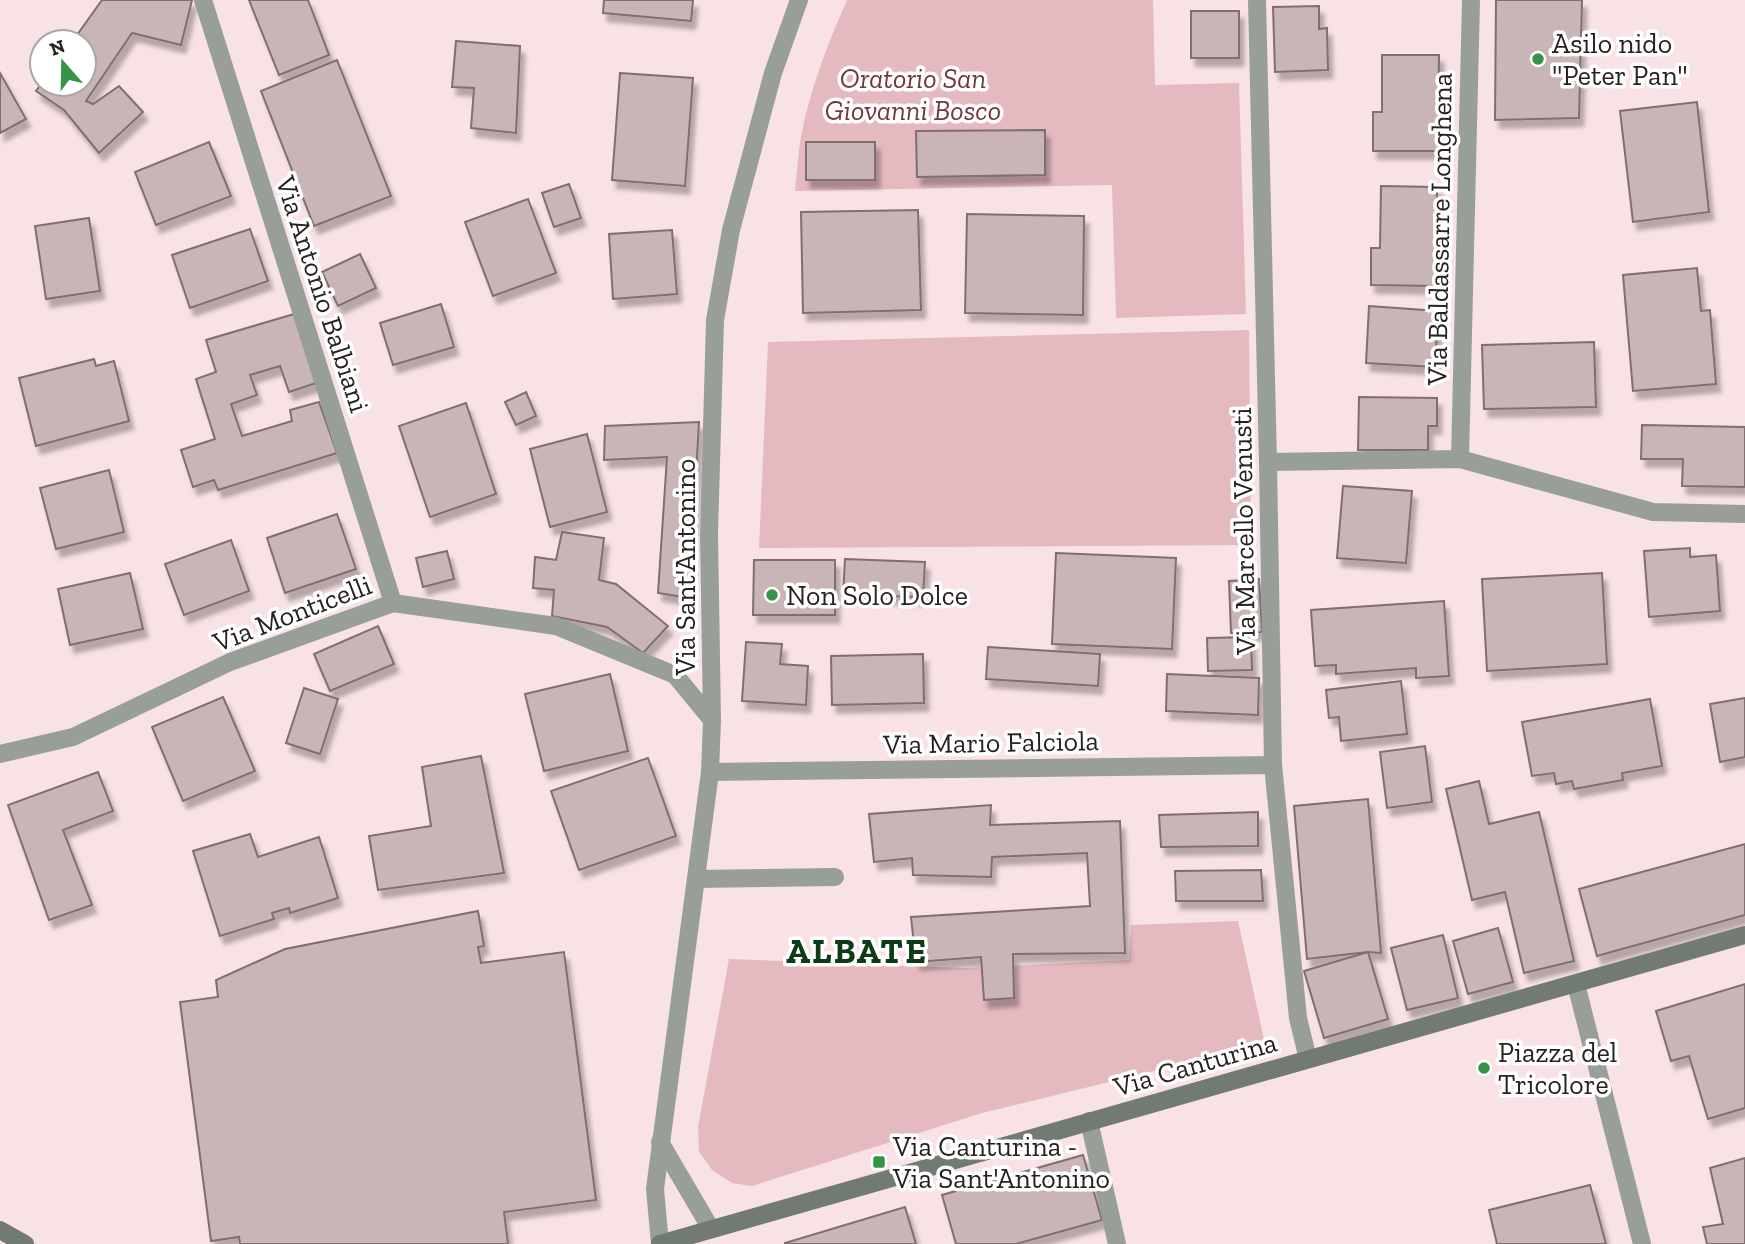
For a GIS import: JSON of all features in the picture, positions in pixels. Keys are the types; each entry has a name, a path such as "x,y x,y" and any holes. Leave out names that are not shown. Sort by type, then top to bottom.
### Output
{"main road":[{"name":"Via Canturina","path":"660,1244 1745,935"},
{"path":"0,1230 25,1244"}],"street":[{"name":"Via Antonio Balbiani","path":"203,0 393,603"},
{"name":"Via Sant'Antonino","path":"660,1244 655,1189 710,772 712,720 709,534 715,320 731,230 773,73 799,0"},
{"name":"Via Marcello Venusti","path":"1256,0 1269,463 1273,765 1298,1017 1308,1059"},
{"name":"Via Baldassarre Longhena","path":"1460,459 1471,0"},
{"path":"1269,463 1460,459 1653,512 1745,514"},
{"name":"Via Monticelli","path":"0,754 73,737 230,662 393,603 556,626 675,675 712,720"},
{"name":"Via Mario Falciola","path":"710,772 1273,765"},
{"path":"696,879 835,877"},
{"path":"1576,984 1642,1244"},
{"path":"1089,1121 1117,1244"},
{"path":"660,1142 711,1229"}],"green space":[{"name":"Oratorio San Giovanni Bosco","path":"847,0 1153,0 1155,85 1239,83 1246,314 1116,318 1112,185 795,191 801,136 809,101"},
{"path":"1249,330 1251,545 759,548 768,342"},
{"path":"1238,921 1265,1044 982,1113 752,1186 732,1183 712,1170 699,1152 698,1127 729,959 965,968 1129,960 1131,925"}],"building":[{"path":"102,0 192,0 181,45 132,33 98,83 98,28 82,28"},
{"path":"249,0 308,0 329,55 279,75"},
{"path":"604,0 693,0 691,21 603,13"},
{"name":"Asilo nido \"Peter Pan\"","path":"1496,0 1582,0 1579,118 1495,120"},
{"path":"1319,6 1319,29 1327,28 1328,70 1275,72 1273,7"},
{"path":"1191,11 1239,11 1239,58 1191,58"},
{"path":"456,41 520,46 516,133 471,128 474,88 452,87"},
{"path":"1382,55 1439,55 1438,151 1373,151 1373,112 1382,112"},
{"path":"337,60 391,196 314,226 261,91"},
{"path":"0,73 26,119 0,133"},
{"path":"620,73 693,78 685,186 612,180"},
{"path":"119,86 143,112 99,153 64,110 46,98 88,98 86,101 93,104"},
{"path":"1697,102 1709,212 1633,222 1620,111"},
{"path":"1045,130 1045,175 917,177 916,131"},
{"path":"209,142 231,196 156,225 135,172"},
{"path":"806,142 875,142 875,180 806,180"},
{"path":"569,184 581,218 554,227 542,193"},
{"path":"1381,186 1437,187 1436,286 1371,285 1371,248 1380,248"},
{"path":"528,199 556,273 493,296 465,222"},
{"path":"918,210 921,310 803,313 801,212"},
{"path":"967,214 1084,216 1083,315 965,313"},
{"path":"89,218 100,291 46,299 35,226"},
{"path":"250,229 268,281 190,308 172,255"},
{"path":"672,230 677,294 613,299 609,234"},
{"path":"360,254 376,288 338,306 322,272"},
{"path":"1697,268 1701,311 1710,310 1716,384 1633,391 1623,275"},
{"path":"441,304 454,347 393,365 380,323"},
{"path":"1369,306 1438,311 1435,367 1366,363"},
{"path":"294,314 316,383 289,392 280,366 250,375 257,395 231,404 242,436 292,421 290,410 319,402 337,453 218,490 214,480 193,487 181,450 215,439 196,379 216,372 206,340"},
{"path":"1594,342 1596,407 1484,409 1482,345"},
{"path":"94,359 96,366 114,361 129,421 36,446 19,378"},
{"path":"526,392 536,416 516,425 505,402"},
{"path":"1359,397 1437,398 1437,426 1428,426 1428,450 1358,450"},
{"path":"466,403 496,494 430,517 399,426"},
{"path":"699,422 689,598 658,593 667,457 604,460 605,426"},
{"path":"1642,425 1745,427 1745,487 1682,486 1683,459 1641,459"},
{"path":"587,434 607,512 550,527 530,449"},
{"path":"109,470 124,532 56,549 40,488"},
{"path":"1343,486 1412,491 1406,563 1337,558"},
{"path":"337,514 356,569 285,593 267,538"},
{"path":"562,532 604,538 599,580 616,584 668,626 643,653 607,627 552,616 554,590 533,588 535,557 556,560"},
{"path":"231,540 249,591 184,615 165,564"},
{"path":"1690,548 1690,557 1716,555 1720,611 1649,617 1644,551"},
{"path":"447,551 454,579 423,587 416,558"},
{"path":"1056,553 1176,558 1172,649 1052,644"},
{"path":"845,559 925,562 923,597 843,595"},
{"path":"754,560 835,560 835,615 753,615"},
{"path":"130,573 143,629 70,645 58,589"},
{"path":"1602,573 1607,664 1487,671 1482,579"},
{"path":"1259,579 1262,632 1231,633 1229,581"},
{"path":"1444,601 1449,676 1416,678 1416,668 1336,674 1336,665 1315,666 1311,610"},
{"path":"378,626 394,664 330,691 314,654"},
{"path":"1251,637 1252,670 1208,671 1207,638"},
{"path":"746,642 782,644 780,664 808,666 806,705 742,701"},
{"path":"988,647 1100,654 1098,686 986,679"},
{"path":"923,654 924,703 832,705 831,656"},
{"path":"610,674 628,751 544,771 525,694"},
{"path":"1167,674 1259,678 1258,715 1166,711"},
{"path":"1401,681 1407,734 1341,741 1339,717 1329,718 1326,690"},
{"path":"304,688 338,699 320,754 286,743"},
{"path":"223,697 255,771 183,801 152,727"},
{"path":"1745,698 1745,757 1720,762 1710,704"},
{"path":"1650,699 1662,766 1622,773 1623,780 1574,789 1572,781 1556,784 1554,773 1532,776 1522,722"},
{"path":"1425,746 1432,802 1387,808 1380,752"},
{"path":"481,756 504,873 378,890 369,836 431,826 422,767"},
{"path":"648,758 676,836 579,870 551,791"},
{"path":"98,772 113,811 63,830 92,905 49,920 8,805"},
{"path":"1479,781 1489,824 1539,812 1574,961 1524,973 1505,892 1472,900 1446,789"},
{"path":"1368,799 1381,953 1307,959 1294,806"},
{"path":"991,805 990,825 1120,821 1125,953 1013,954 1014,998 984,1000 981,957 916,962 911,917 1090,906 1087,853 992,857 991,877 913,875 912,858 874,862 869,814"},
{"path":"1258,812 1258,846 1161,847 1159,815"},
{"path":"250,834 258,857 319,837 338,898 290,913 289,908 272,913 274,919 220,936 193,851"},
{"path":"1745,844 1745,915 1597,956 1579,889"},
{"path":"1261,870 1263,901 1176,901 1175,871"},
{"path":"478,911 484,946 478,947 481,963 564,952 596,1200 504,1212 508,1244 240,1244 239,1237 211,1241 180,1002 218,997 216,980 285,949"},
{"path":"1498,928 1513,982 1468,994 1453,941"},
{"path":"1443,935 1458,998 1407,1010 1391,948"},
{"path":"1368,952 1388,1019 1324,1038 1304,971"},
{"path":"1745,984 1745,1108 1708,1119 1689,1056 1671,1061 1656,1011"},
{"path":"1083,1155 1102,1220 1016,1244 956,1244 942,1195"},
{"path":"1745,1158 1745,1244 1707,1244 1703,1227 1723,1224 1710,1168"},
{"path":"1590,1185 1606,1244 1497,1244 1489,1210"},
{"path":"905,1207 916,1244 785,1244 785,1243"}],"place":[{"name":"Asilo nido \"Peter Pan\"","path":"1538,59"},
{"name":"Non Solo Dolce","path":"772,595"},
{"name":"Piazza del Tricolore","path":"1484,1068"},
{"name":"Via Canturina - Via Sant'Antonino","path":"879,1162"}],"district":[{"name":"ALBATE","path":"857,951"}]}
